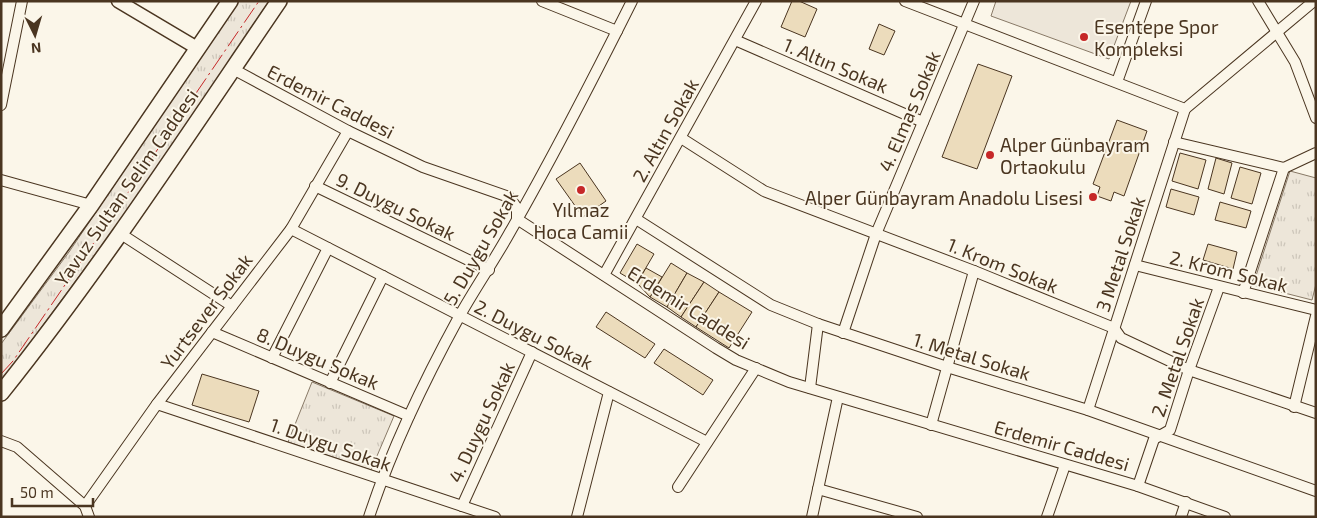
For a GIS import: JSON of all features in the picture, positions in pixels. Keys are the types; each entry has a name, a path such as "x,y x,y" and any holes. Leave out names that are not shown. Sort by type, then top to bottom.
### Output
{"main road":[{"name":"Yavuz Sultan Selim Caddesi","path":"1,330 91,205 230,1"},
{"name":"Yavuz Sultan Selim Caddesi","path":"1,393 43,341 121,234 279,1"}],"street":[{"path":"1,105 22,1"},
{"path":"118,1 197,48"},
{"path":"542,1 618,31"},
{"name":"5. Duygu Sokak","path":"369,517 382,479 409,416 460,316 517,220 618,31 632,1"},
{"name":"2. Altın Sokak","path":"604,275 756,1"},
{"path":"905,1 1185,109 1314,1"},
{"name":"4. Elmas Sokak","path":"843,333 876,234 974,1"},
{"path":"1117,82 1146,1"},
{"path":"1258,1 1295,62 1316,118"},
{"name":"1. Altın Sokak","path":"735,40 923,122"},
{"name":"Erdemir Caddesi","path":"233,69 348,131 423,167 510,197 516,208 517,220 716,348 756,368 838,397 1138,486 1225,517"},
{"name":"3 Metal Sokak","path":"1088,410 1185,109"},
{"name":"Yurtsever Sokak","path":"85,506 157,404 290,229 348,131"},
{"name":"1. Krom Sokak","path":"681,138 764,191 974,271 1114,328 1121,338 1189,370 1316,413"},
{"path":"1174,142 1284,168 1316,153"},
{"path":"1243,293 1284,168"},
{"path":"1,180 91,205"},
{"name":"9. Duygu Sokak","path":"315,186 489,270"},
{"name":"1. Metal Sokak","path":"636,219 771,305 818,324 947,367 1088,410 1316,491"},
{"name":"2. Duygu Sokak","path":"290,229 707,442"},
{"path":"121,234 232,306"},
{"path":"272,358 328,248"},
{"name":"2. Krom Sokak","path":"1135,265 1316,310"},
{"path":"931,425 974,271"},
{"path":"330,383 383,276"},
{"name":"2. Metal Sokak","path":"1138,486 1154,439 1170,430 1189,370 1220,287"},
{"path":"1294,407 1316,316"},
{"path":"810,388 818,324"},
{"name":"8. Duygu Sokak","path":"212,332 409,416"},
{"name":"4. Duygu Sokak","path":"462,506 532,352"},
{"path":"678,487 756,368"},
{"path":"577,517 610,392"},
{"path":"812,517 838,397"},
{"name":"1. Duygu Sokak","path":"157,404 495,517"},
{"path":"1,441 17,447 85,506 89,517"},
{"path":"1047,517 1065,464"},
{"path":"818,489 917,517"},
{"path":"1181,517 1186,502"}],"green space":[{"path":"239,1 269,1 144,188 1,382 1,344 69,252"},
{"name":"Esentepe Spor Kompleksi","path":"996,1 1131,1 1109,59 991,16"},
{"path":"1290,171 1316,178 1316,284 1312,300 1253,285"},
{"path":"312,382 394,416 371,470 288,442"}],"building":[{"path":"792,1 799,1 817,9 805,37 781,27"},
{"path":"879,24 895,31 884,55 869,49"},
{"path":"978,64 1012,76 977,169 942,157"},
{"path":"1117,120 1147,131 1124,196 1114,192 1111,201 1097,196 1100,187 1093,184"},
{"path":"1180,153 1206,160 1198,189 1172,181"},
{"path":"1216,158 1232,163 1224,194 1208,189"},
{"name":"Yılmaz Hoca Camii","path":"580,163 606,201 583,217 556,179"},
{"path":"1240,167 1261,173 1252,204 1231,198"},
{"path":"1171,189 1199,197 1194,215 1166,207"},
{"path":"1220,202 1251,211 1246,228 1215,220"},
{"path":"637,244 654,254 637,283 620,273"},
{"path":"1208,244 1237,252 1233,269 1203,260"},
{"path":"671,263 687,273 667,307 650,297"},
{"path":"646,268 662,277 650,297 637,283"},
{"path":"687,273 704,282 681,317 667,307"},
{"path":"704,282 719,292 696,327 681,317"},
{"path":"719,292 752,312 729,348 696,327"},
{"path":"606,312 655,344 645,358 596,327"},
{"path":"664,349 713,380 703,395 654,363"},
{"path":"202,374 259,391 249,422 192,405"}],"power":[{"path":"1,374 13,361 259,1"}],"place":[{"name":"Esentepe Spor Kompleksi","path":"1084,37"},
{"name":"Alper Günbayram Ortaokulu","path":"990,155"},
{"name":"Yılmaz Hoca Camii","path":"581,190"},
{"name":"Alper Günbayram Anadolu Lisesi","path":"1093,197"}]}
